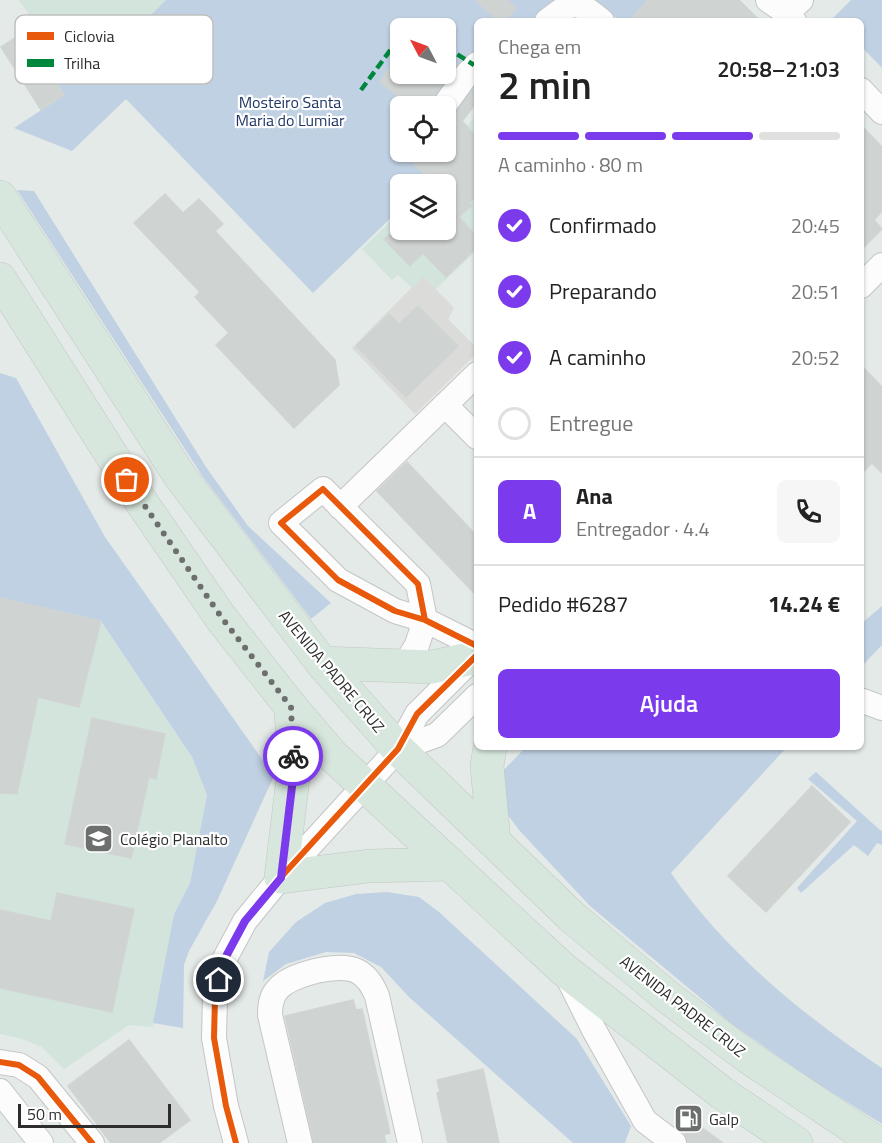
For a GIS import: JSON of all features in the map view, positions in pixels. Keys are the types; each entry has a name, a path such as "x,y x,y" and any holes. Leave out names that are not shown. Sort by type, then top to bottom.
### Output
{"highway":[{"name":"AVENIDA PADRE CRUZ","path":"0,197 180,476 322,663 398,749 571,916 669,998 748,1057 877,1143"},
{"path":"0,279 140,500 222,618 291,707 333,756 563,969 722,1094 796,1143"},
{"path":"322,663 432,667 474,654"},
{"path":"291,707 294,770 281,878 369,866 450,864"},
{"path":"490,750 488,766 494,842"}],"street":[{"path":"550,18 565,5 575,2 584,4 600,18"},
{"path":"451,96 474,67"},
{"path":"864,93 882,112"},
{"path":"864,283 882,265"},
{"path":"340,507 474,377"},
{"path":"445,405 474,434"},
{"path":"404,666 417,645 425,620 418,584 323,489 281,523 338,580 395,611 425,620 474,652"},
{"path":"236,1143 226,1106 214,1038 215,997 223,962 245,921 398,749 417,714 474,655"},
{"path":"398,749 437,735 474,699"},
{"path":"864,701 882,708"},
{"path":"300,1143 270,1015 271,1001 279,988 295,978 342,968 357,971 363,975 377,996 410,1143"},
{"path":"563,969 645,1121 660,1138"},
{"path":"0,1062 19,1065 38,1077 92,1143"},
{"path":"0,1091 41,1143"}],"shaded area":[{"path":"19,0 166,0 151,15 29,15"},
{"path":"474,118 474,253 436,289 423,277 412,288 398,275 392,280 362,249 390,222 390,240 456,240 456,174 429,174 439,162 456,162 456,140"},
{"path":"423,276 454,308 448,319 474,345 474,356 415,414 352,348"},
{"name":"Colégio Planalto","path":"0,598 101,621 192,757 207,795 190,883 174,914 153,1027 129,1025 64,1069 42,1047 0,1034"}],"green space":[{"name":"Mosteiro Santa Maria do Lumiar","path":"166,0 560,0 546,18 474,18 474,106 456,130 456,96 390,96 390,162 432,162 423,174 390,174 390,219 313,293 126,99 72,151 14,128 64,95 57,84 213,84 213,15 151,15"},
{"path":"594,0 648,0 632,18 616,18"},
{"path":"851,0 882,0 882,68 864,49 864,18 833,18"},
{"path":"17,190 34,191 206,467 248,526 331,603 311,619 203,477"},
{"path":"0,373 16,378 105,537 274,776 217,901 189,951 184,965 183,1028 153,1023 174,914 190,883 207,795 192,757 101,621 0,598"},
{"path":"882,606 882,645 864,664 864,621"},
{"path":"523,750 784,750 671,873 715,929 767,980 824,1027 882,1068 882,1124 812,1080 733,1025 590,906 519,830 501,806 495,779"},
{"path":"816,772 882,830 882,845 877,843 868,856 854,845 801,893 797,888 857,821 808,779"},
{"path":"387,892 419,897 439,912 577,1039 631,1126 625,1143 573,1143 409,997 381,967 354,953 326,952 286,964 263,981 269,952 296,922 325,903 356,894"}],"building":[{"path":"476,0 507,0 516,8 507,18 496,18"},
{"path":"648,0 739,0 757,18 632,18"},
{"path":"15,38 15,69 1,47"},
{"path":"390,68 390,84 442,84 433,96 398,96 380,82"},
{"path":"24,84 57,84 64,95 41,110"},
{"path":"474,89 474,106 462,121 474,135 474,198 469,203 471,206 459,217 474,234 474,250 446,277 423,253 410,266 384,239 390,234 390,240 456,240 456,174 426,174 414,165 416,162 456,162 456,114"},
{"path":"864,128 882,147 882,211 874,220 882,229 864,247"},
{"path":"165,194 183,213 199,199 223,224 215,231 335,360 339,385 294,428 216,345 229,333 195,297 200,292 134,223"},
{"path":"418,306 458,346 406,397 356,346 389,314 399,324"},
{"path":"864,368 882,387 882,473 872,463 864,471"},
{"path":"407,462 474,533 474,593 377,491"},
{"path":"0,598 101,621 79,707 38,697 17,794 0,793"},
{"path":"92,718 165,734 156,779 149,777 131,858 65,844"},
{"path":"812,786 850,822 766,912 728,876"},
{"path":"57,893 134,909 112,1012 0,988 0,910 51,921"},
{"path":"353,1000 356,1010 362,1009 390,1133 384,1135 386,1143 314,1143 285,1016"},
{"path":"129,1040 190,1120 159,1143 111,1143 68,1086"},
{"path":"483,1069 499,1143 448,1143 437,1093 440,1092 437,1080"},
{"path":"693,1121 723,1143 688,1143 684,1134"}],"marked path":[{"path":"361,90 390,51"},
{"path":"456,53 474,65"}],"cycle path":[{"path":"323,489 418,584 425,620 395,611 338,580 281,523 323,489"},
{"path":"425,620 474,644"},
{"path":"236,1143 226,1106 214,1038 215,997 223,962 245,921 281,877 398,749 417,714 474,658"},
{"path":"0,1062 19,1065 38,1077 92,1143"}],"way so far":[{"path":"127,480 222,618 291,707 293,756"}],"place":[{"name":"Colégio Planalto","path":"99,839"},
{"name":"Galp","path":"688,1119"}],"route":[{"path":"219,980 223,962 245,921 281,878 294,770 293,756"}]}
